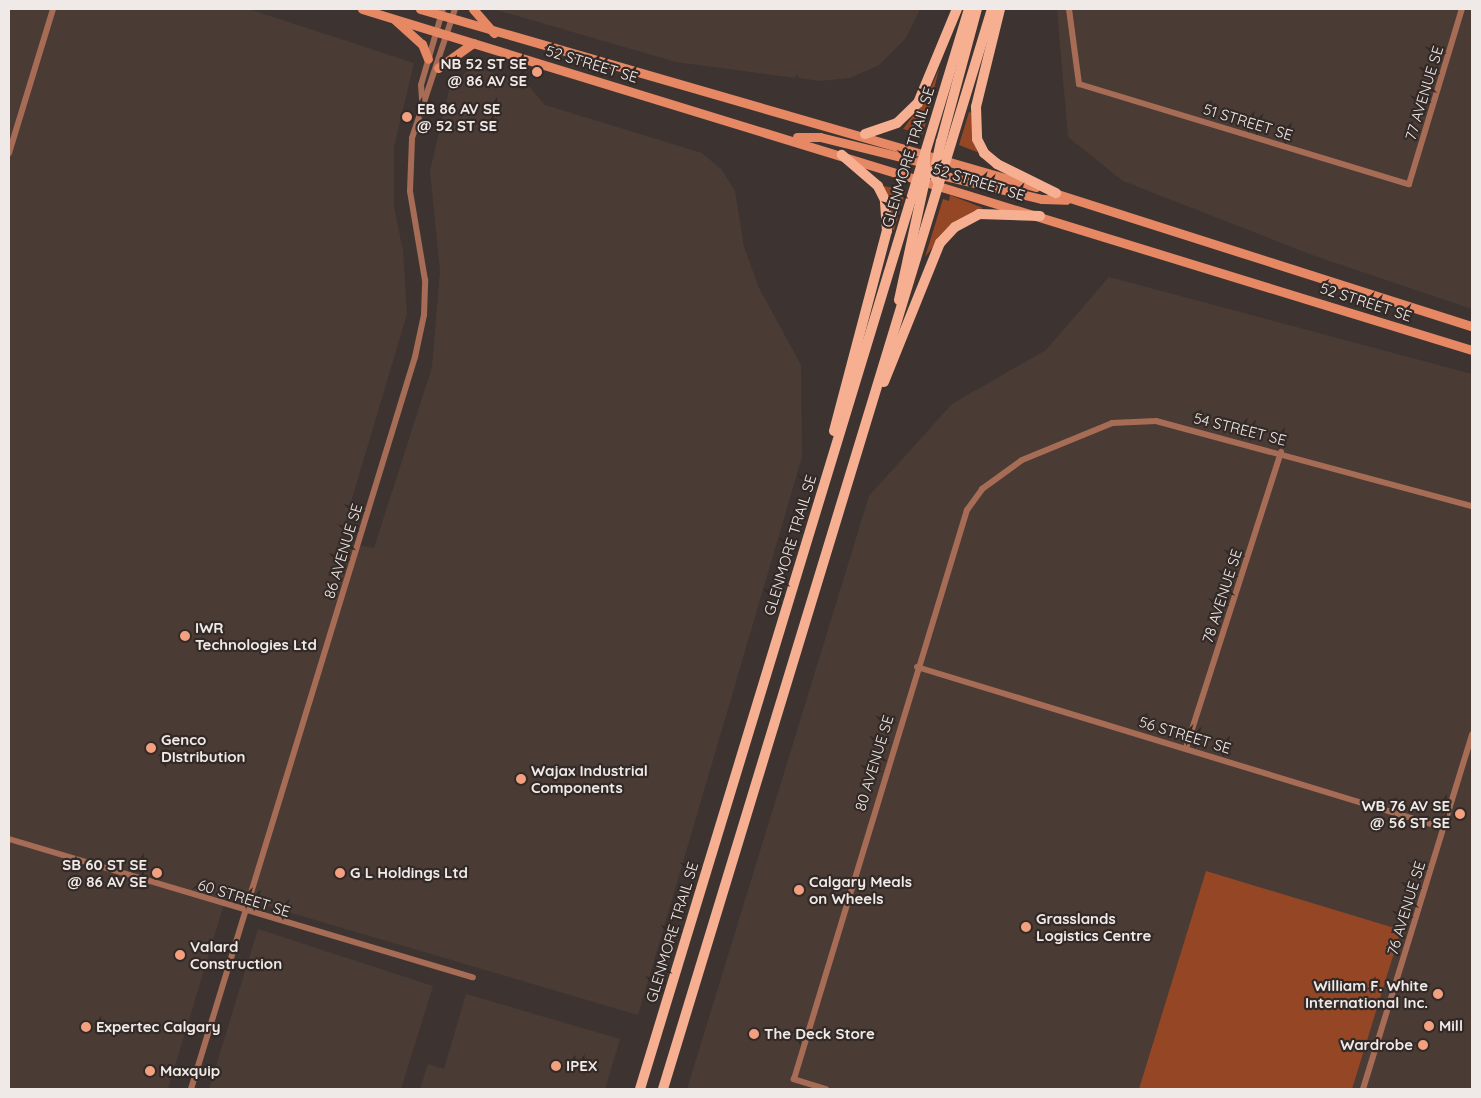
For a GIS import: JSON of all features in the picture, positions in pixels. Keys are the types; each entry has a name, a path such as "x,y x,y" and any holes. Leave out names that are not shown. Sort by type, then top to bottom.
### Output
{"main road":[{"name":"52 STREET SE","path":"362,9 785,136 842,155 931,168 1056,193 1472,326"},
{"name":"52 STREET SE","path":"420,9 442,12 452,19 494,33 865,134 931,168 1040,216 1472,350"},
{"path":"473,9 494,33"},
{"path":"865,134 897,123 918,103 957,9"},
{"name":"GLENMORE TRAIL SE","path":"663,1089 899,311 969,9"},
{"path":"931,168 977,9"},
{"name":"GLENMORE TRAIL SE","path":"640,1089 835,449 931,168 992,9"},
{"path":"1000,9 976,107 977,139 984,153 997,164 1056,193"},
{"path":"393,18 422,44 428,59"},
{"path":"438,68 473,43"},
{"path":"785,136 820,137 1042,199 1078,200"},
{"path":"835,449 834,428 887,231 885,200 878,186 842,155"},
{"path":"871,404 940,243 955,227 979,214 1040,216"}],"street":[{"path":"9,153 53,9"},
{"name":"86 AVENUE SE","path":"422,98 438,68 455,9"},
{"name":"51 STREET SE","path":"1069,9 1079,84 1409,184"},
{"name":"77 AVENUE SE","path":"1409,184 1462,9"},
{"name":"86 AVENUE SE","path":"191,1089 247,912 422,324 425,280 409,164 422,98 421,85 442,12"},
{"name":"54 STREET SE","path":"1006,469 1112,423 1131,421 1156,422 1281,452 1472,506"},
{"name":"78 AVENUE SE","path":"1186,748 1281,452"},
{"name":"80 AVENUE SE","path":"826,1089 794,1079 967,510 1006,469"},
{"name":"56 STREET SE","path":"918,667 1444,828"},
{"name":"76 AVENUE SE","path":"1363,1089 1472,734"},
{"name":"60 STREET SE","path":"9,839 247,912 472,977"}],"shaded area":[{"path":"9,9 249,9 414,63 394,147 394,207 403,251 407,314 339,542 374,548 432,367 440,270 430,171 449,90 472,66 527,84 545,105 702,153 722,170 735,191 744,247 759,288 801,365 802,457 638,1015 227,894 168,1089 9,1089"},
{"path":"493,9 920,9 906,38 879,65 850,78 820,81 799,78 796,74 795,78 676,62"},
{"path":"1057,9 1472,9 1472,309 1312,255 1123,181 1068,137"},
{"path":"939,69 923,134 903,129 927,97"},
{"path":"969,112 972,113 977,152 959,145"},
{"path":"883,186 906,190 894,230 891,229 890,203"},
{"path":"950,195 983,208 952,223 925,257 943,199 949,201"},
{"path":"1109,277 1472,374 1472,1089 687,1089 869,496 952,404 1046,350"},
{"path":"1206,871 1401,930 1352,1089 1139,1089"},
{"path":"258,929 433,986 401,1089 209,1089"},
{"path":"466,994 620,1039 605,1089 420,1089 428,1064 444,1069"}],"place":[{"name":"NB 52 ST SE @ 86 AV SE","path":"537,72"},
{"name":"EB 86 AV SE @ 52 ST SE","path":"407,117"},
{"name":"IWR Technologies Ltd","path":"185,636"},
{"name":"Genco DIstribution","path":"151,748"},
{"name":"Wajax Industrial Components","path":"521,779"},
{"name":"WB 76 AV SE @ 56 ST SE","path":"1460,814"},
{"name":"SB 60 ST SE @ 86 AV SE","path":"157,873"},
{"name":"G L Holdings Ltd","path":"340,873"},
{"name":"Calgary Meals on Wheels","path":"799,890"},
{"name":"Grasslands Logistics Centre","path":"1026,927"},
{"name":"Valard Construction","path":"180,955"},
{"name":"William F. White International Inc.","path":"1438,994"},
{"name":"Mill","path":"1429,1026"},
{"name":"Expertec Calgary","path":"86,1027"},
{"name":"The Deck Store","path":"754,1034"},
{"name":"Wardrobe","path":"1423,1045"},
{"name":"IPEX","path":"556,1066"},
{"name":"Maxquip","path":"150,1071"}]}
